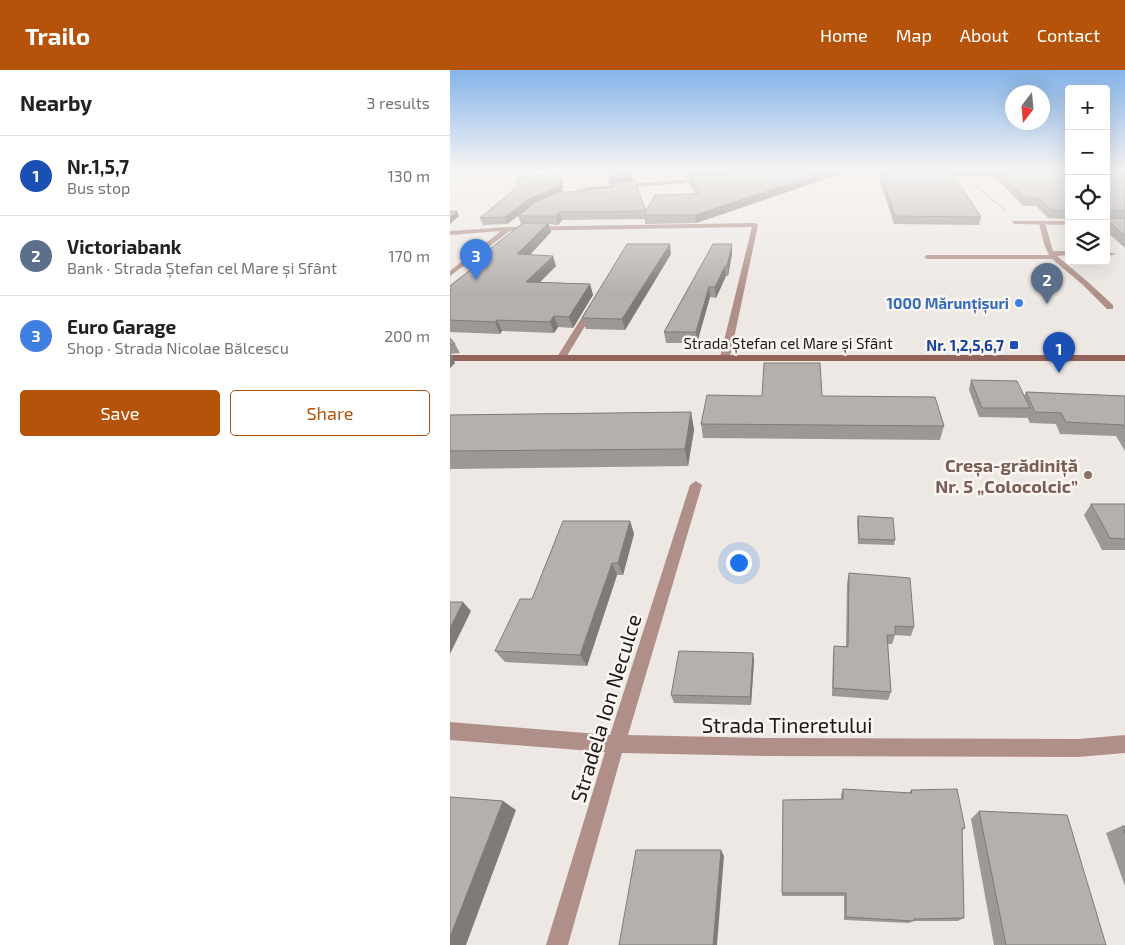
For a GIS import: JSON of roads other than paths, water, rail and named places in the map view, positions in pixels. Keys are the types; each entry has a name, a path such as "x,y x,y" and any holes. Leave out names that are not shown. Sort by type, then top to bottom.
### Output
{"main road":[{"name":"Strada Ștefan cel Mare și Sfânt","path":"450,358 725,356 1125,358"}],"street":[{"path":"1017,222 1065,223"},
{"path":"1042,223 1046,244 1052,255 1062,266 1081,280 1110,307"},
{"path":"450,274 514,224"},
{"path":"450,233 508,229 755,225 725,356"},
{"path":"927,257 1065,253"},
{"path":"562,357 597,300"},
{"name":"Stradela Ion Neculce","path":"557,945 616,744 696,485"},
{"name":"Strada Tineretului","path":"450,731 616,744 764,747 1078,748 1125,744"}],"place":[{"name":"Euro Garage","path":"476,280"},
{"name":"1000 Mărunțișuri","path":"1019,303"},
{"name":"Victoriabank","path":"1047,304"},
{"name":"Nr. 1,2,5,6,7","path":"1014,345"},
{"name":"Nr.1,5,7","path":"1059,373"},
{"name":"Creșa-grădiniță Nr. 5 „Colocolcic”","path":"1088,475"}]}
